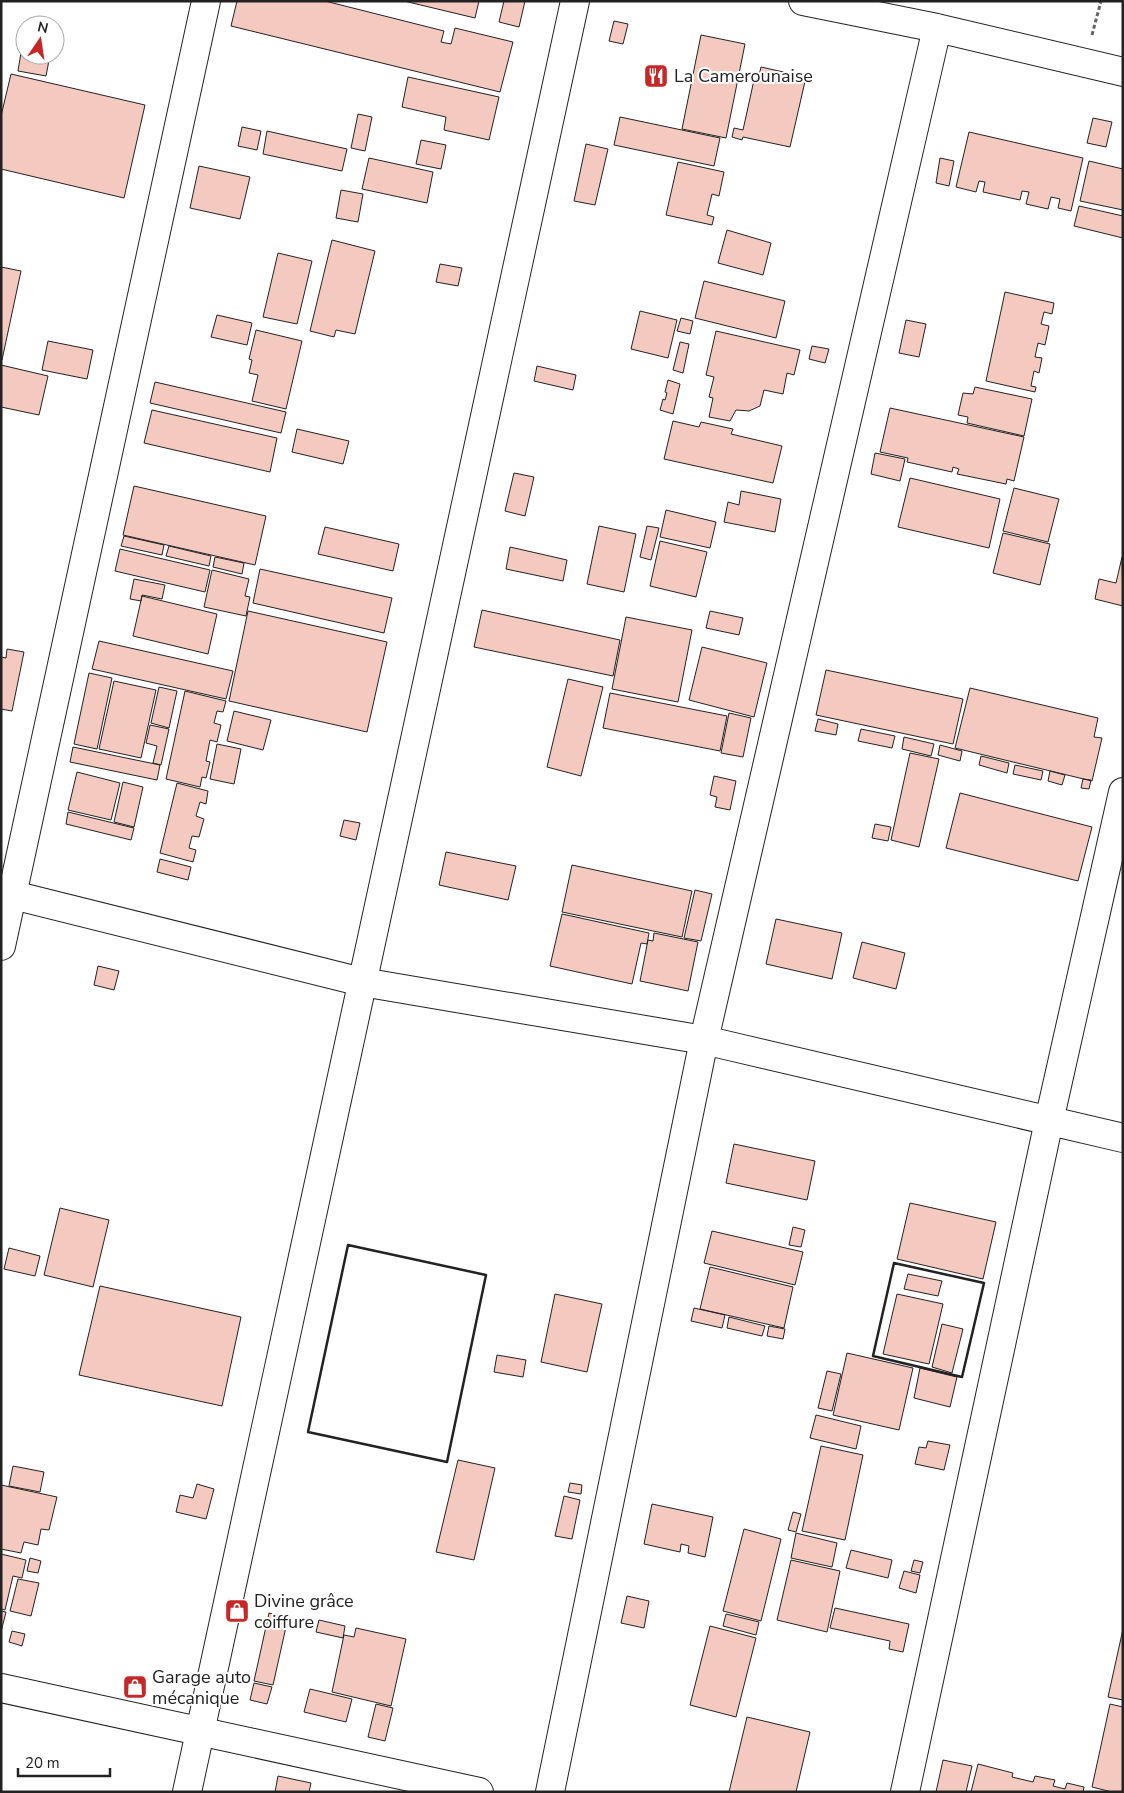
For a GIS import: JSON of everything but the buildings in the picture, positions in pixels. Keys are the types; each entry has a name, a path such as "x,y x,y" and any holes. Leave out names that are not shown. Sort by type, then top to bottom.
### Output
{"street":[{"path":"1,946 7,893 206,1"},
{"path":"187,1792 575,1"},
{"path":"803,1 937,28 1123,72"},
{"path":"550,1792 704,1040 937,28"},
{"path":"905,1792 1123,792"},
{"path":"7,893 362,982 704,1040 1123,1138"},
{"path":"1,1688 479,1792"}],"wall":[{"path":"348,1245 486,1275 447,1462 308,1432 348,1245"},
{"path":"894,1263 984,1283 962,1377 873,1356 894,1263"}],"place":[{"name":"La Camerounaise","path":"656,76"},
{"name":"Divine grâce coiffure","path":"237,1611"},
{"name":"Garage auto mécanique","path":"135,1687"}]}
